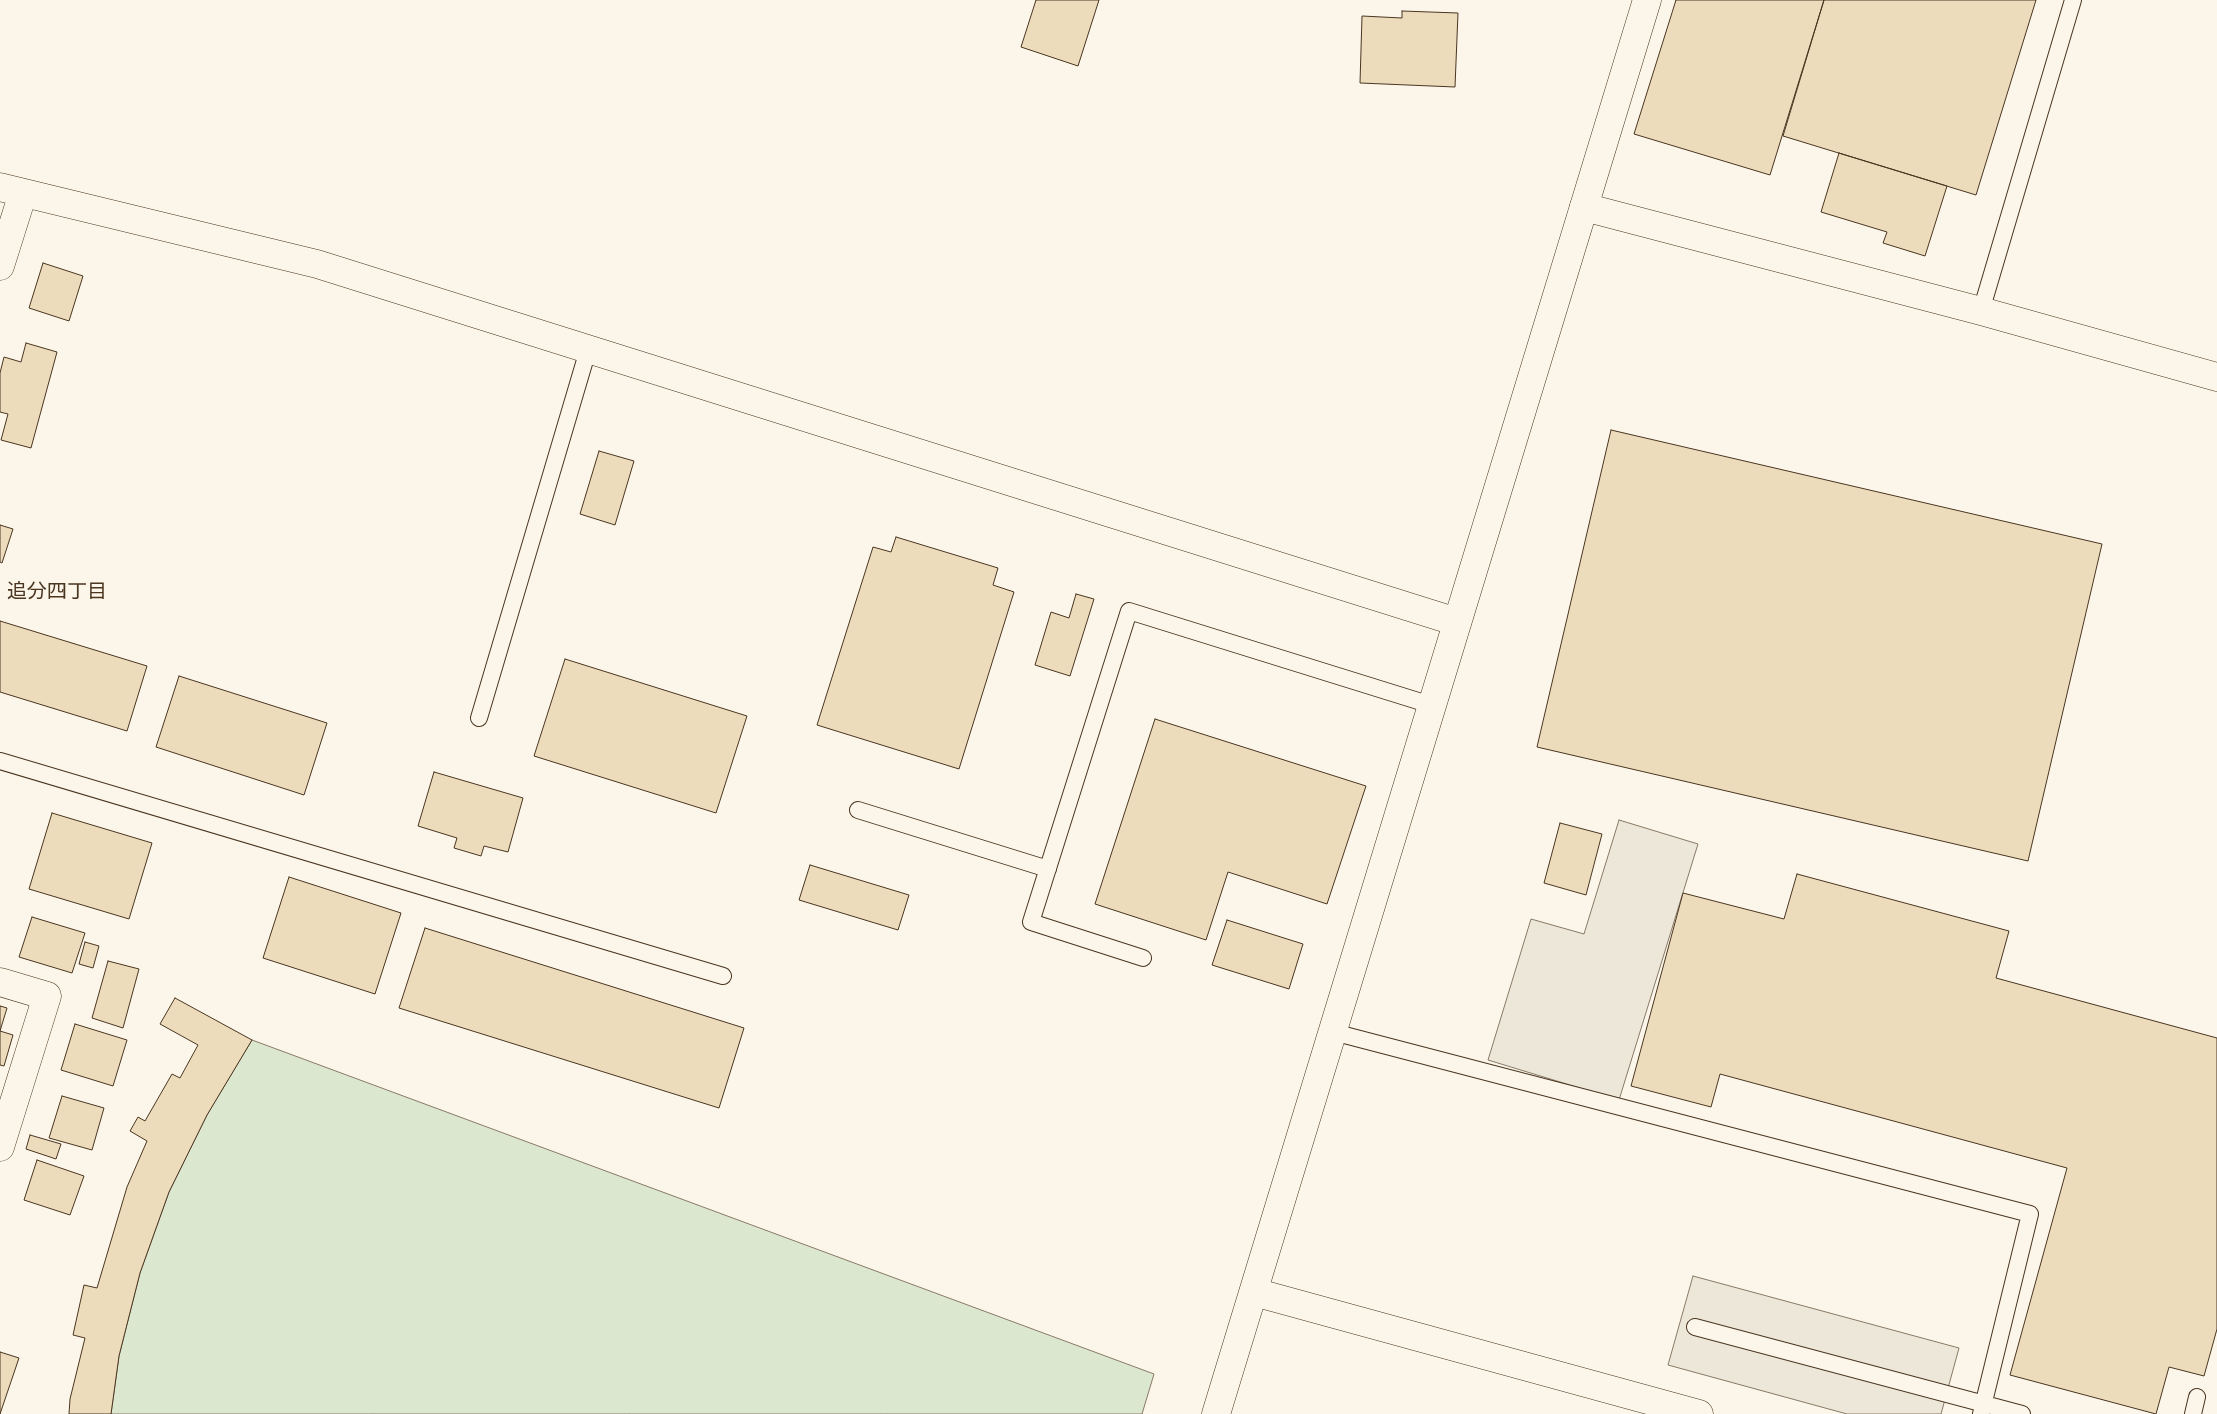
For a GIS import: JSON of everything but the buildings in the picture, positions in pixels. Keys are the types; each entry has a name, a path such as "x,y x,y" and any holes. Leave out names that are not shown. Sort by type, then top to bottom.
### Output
{"street":[{"path":"1216,1414 1647,0"},
{"path":"0,266 11,190 317,264 1457,622"},
{"path":"1584,207 1981,311 2217,377"},
{"path":"0,982 47,996 0,1147"},
{"path":"1254,1292 1690,1413"}],"lane":[{"path":"1981,311 2073,0"},
{"path":"479,718 588,350"},
{"path":"1143,958 1031,922 1129,611 1432,705"},
{"path":"0,760 723,976"},
{"path":"858,810 1048,869"},
{"path":"1333,1032 2030,1214 1983,1409"},
{"path":"1695,1327 1983,1409 2022,1414"},
{"path":"2193,1414 2197,1397"}],"green space":[{"path":"252,1040 1154,1374 1142,1414 111,1414 119,1356 140,1273 169,1192 207,1115"}],"shaded area":[{"path":"1619,820 1698,844 1619,1100 1488,1060 1531,919 1584,934"},
{"path":"1693,1276 1959,1348 1941,1414 1847,1414 1668,1365"}],"district":[{"name":"追分四丁目","path":"57,592"}]}
